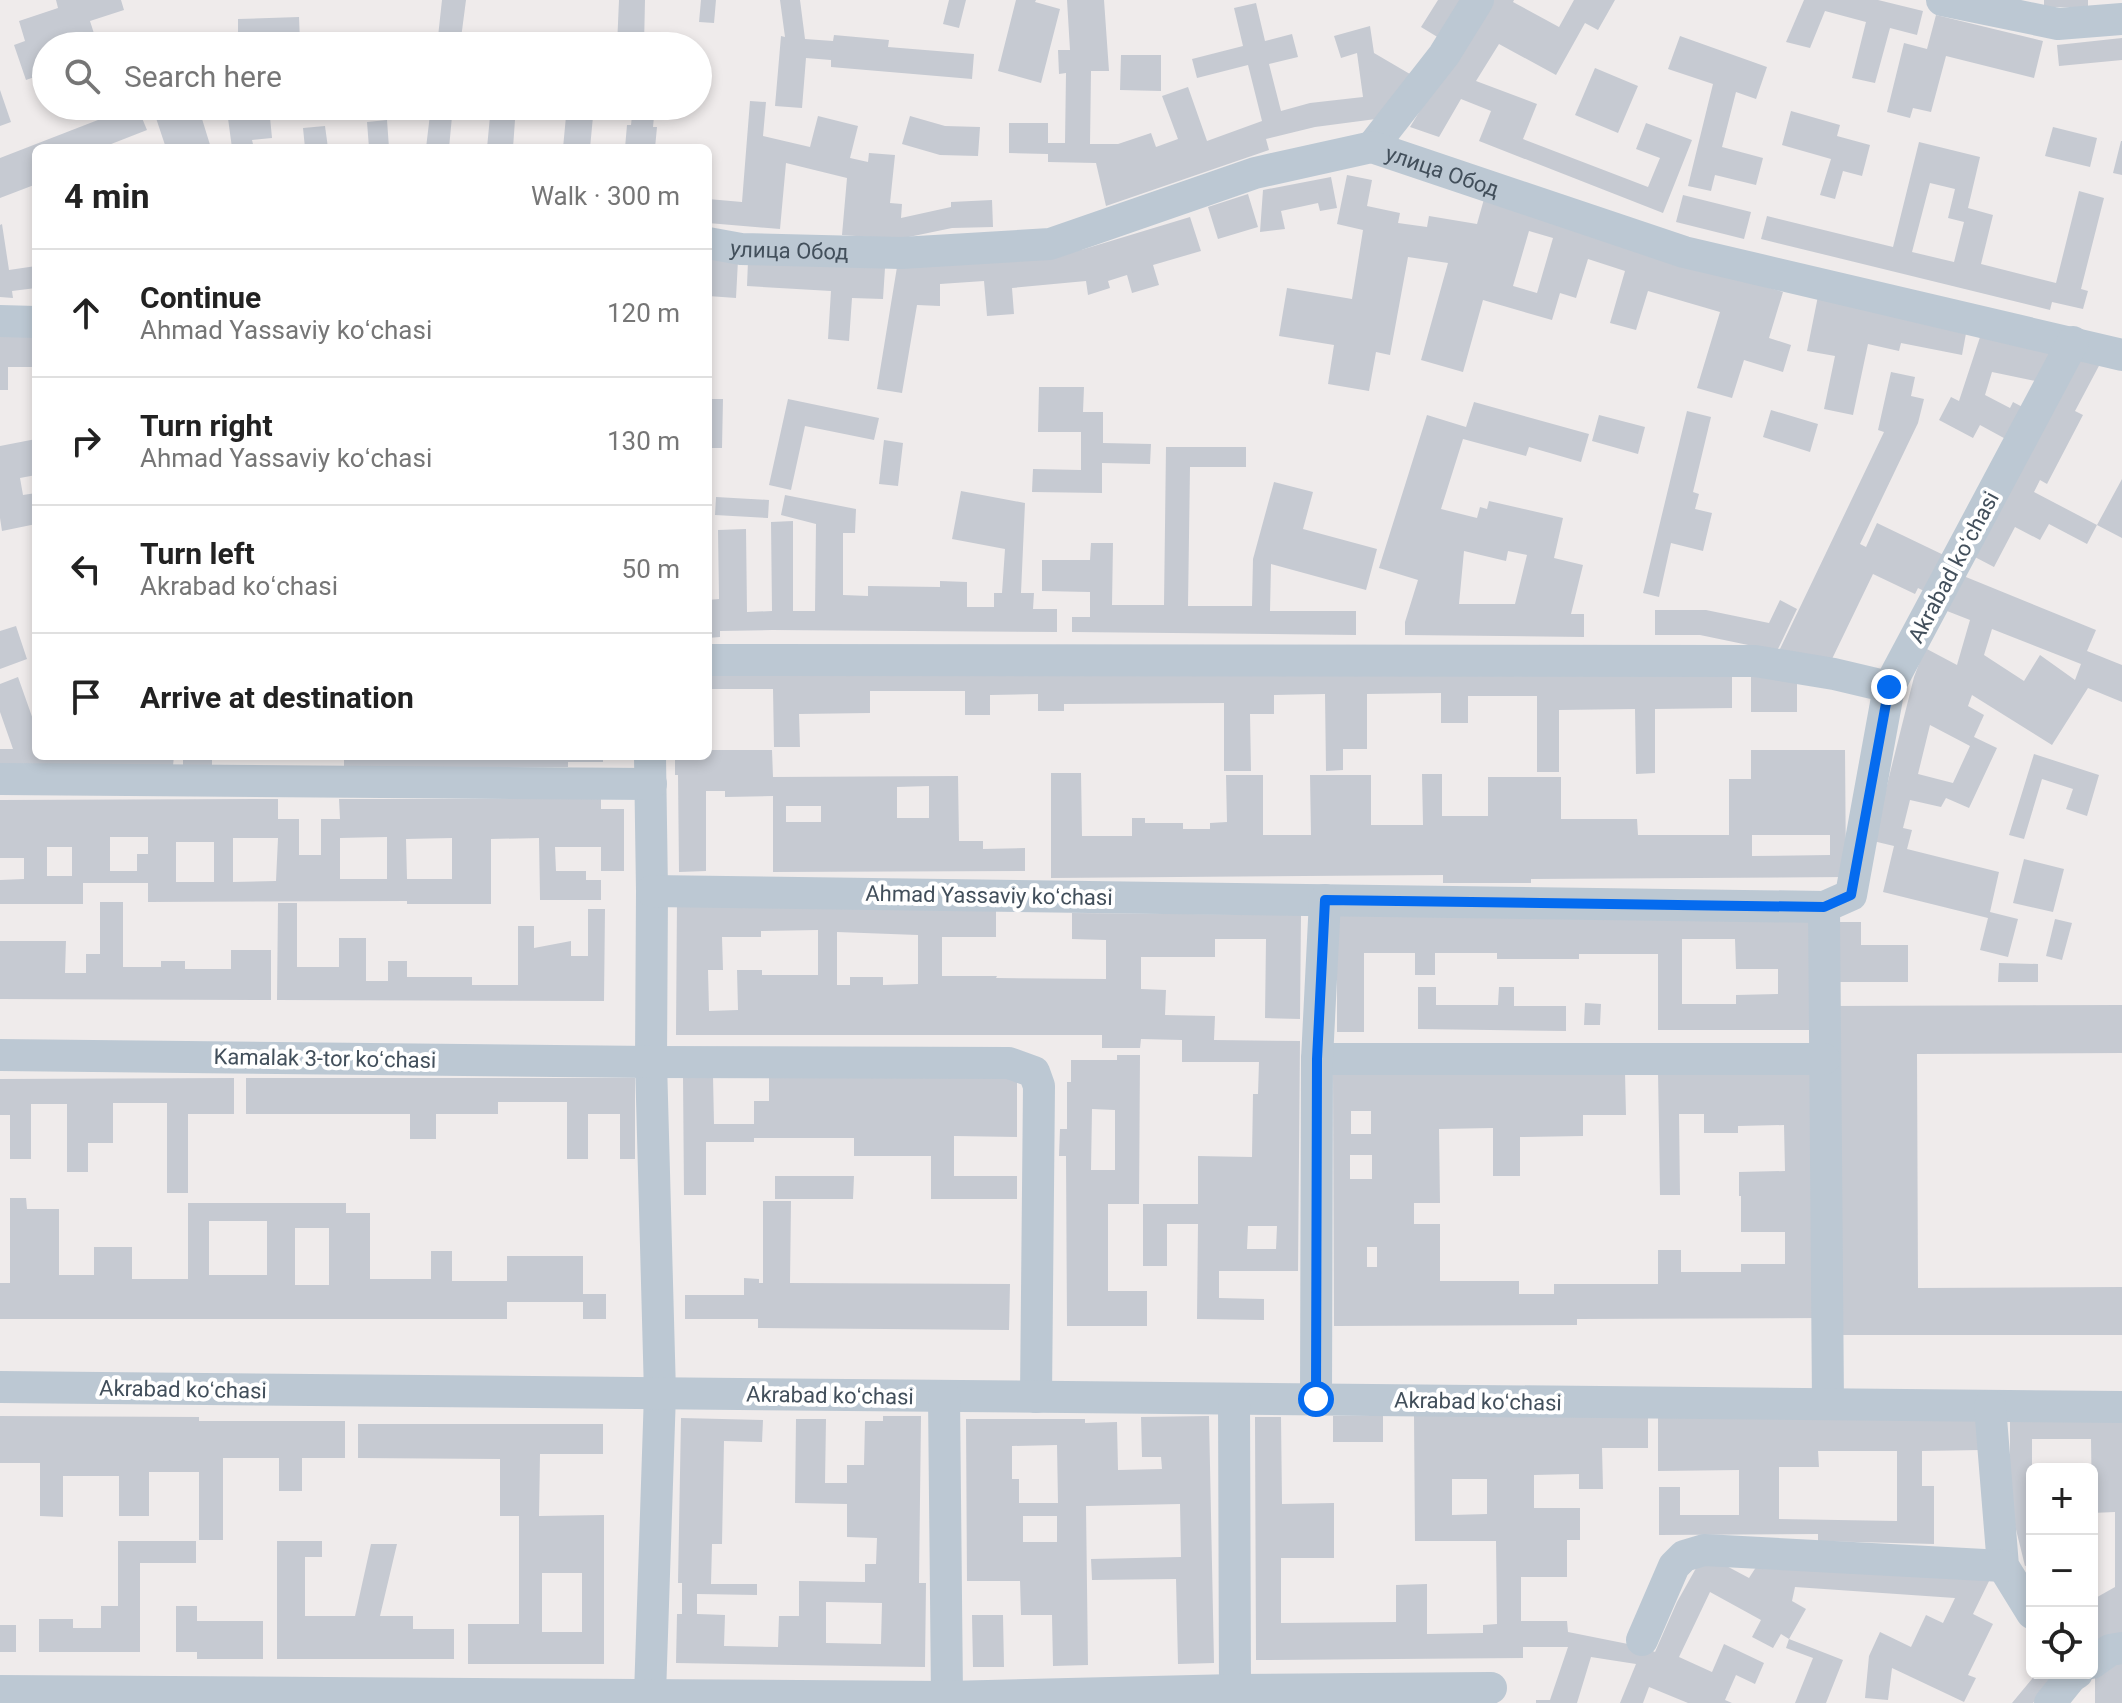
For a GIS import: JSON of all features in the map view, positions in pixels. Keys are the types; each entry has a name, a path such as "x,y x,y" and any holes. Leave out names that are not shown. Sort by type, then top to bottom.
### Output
{"street":[{"path":"1372,147 1444,55 1478,0"},
{"path":"1942,0 2058,24 2122,19"},
{"name":"улица Обод","path":"712,244 741,249 901,253 1050,244 1255,173 1372,147 1684,252 2122,355"},
{"path":"0,321 32,322"},
{"name":"Akrabad koʻchasi","path":"1824,907 1851,895 1889,687 2073,342"},
{"path":"712,660 1755,661 1889,687"},
{"path":"0,779 650,770 651,1062 660,1393 650,1695"},
{"name":"Ahmad Yassaviy koʻchasi","path":"652,891 1824,907"},
{"path":"1316,1399 1317,1059 1325,900"},
{"path":"1824,907 1828,1404"},
{"name":"Kamalak 3-tor koʻchasi","path":"0,1055 1009,1063 1034,1072 1039,1086 1036,1397"},
{"path":"1317,1059 1824,1059"},
{"name":"Akrabad koʻchasi","path":"0,1387 2122,1407"},
{"path":"944,1396 947,1697"},
{"path":"1234,1399 1235,1690"},
{"path":"1990,1406 2003,1566 2028,1607"},
{"path":"1642,1640 1674,1566 1684,1556 1704,1550 2003,1566"},
{"path":"2098,1658 2110,1650 2122,1648"},
{"path":"2050,1703 2070,1679"},
{"path":"0,1691 947,1697 1491,1688"}],"building":[{"path":"56,0 121,0 124,10 90,21 94,32 32,32 32,78 26,80 14,45 25,41 19,21 58,8"},
{"path":"442,0 466,0 462,32 439,32"},
{"path":"619,0 645,0 644,32 618,32"},
{"path":"701,0 716,0 714,23 699,22"},
{"path":"780,0 800,0 805,39 833,41 834,35 889,40 888,47 974,54 972,79 831,67 831,60 806,58 802,108 775,106 781,36 785,37"},
{"path":"949,0 966,0 959,28 943,24"},
{"path":"1016,0 1036,0 1060,9 1041,83 998,71"},
{"path":"1067,0 1104,0 1109,71 1091,71 1090,144 1118,144 1151,133 1156,147 1178,139 1162,96 1188,87 1207,141 1262,121 1248,65 1197,78 1192,59 1243,46 1234,8 1256,3 1265,41 1292,34 1298,57 1269,64 1281,111 1310,103 1363,97 1357,53 1341,58 1334,36 1370,26 1374,53 1415,77 1391,117 1315,127 1266,139 1269,150 1106,206 1096,163 1048,162 1048,154 1009,153 1009,123 1048,123 1048,143 1065,143 1066,73 1059,74 1058,50 1070,50"},
{"path":"1438,0 1470,0 1444,41 1421,27"},
{"path":"1488,0 1514,0 1559,27 1574,0 1615,0 1598,30 1585,23 1556,75 1499,44 1476,81 1537,104 1523,139 1648,187 1660,158 1636,149 1646,123 1692,140 1663,213 1479,141 1491,111 1461,99 1439,137 1410,127"},
{"path":"1804,0 1878,0 1923,11 1917,35 1890,28 1875,83 1852,78 1866,22 1825,11 1810,48 1786,42"},
{"path":"2044,0 2088,0 2088,7 2044,7"},
{"path":"1936,15 2043,41 2034,78 1946,56 1931,112 1913,108 1910,118 1887,112 1904,43 1927,49"},
{"path":"299,17 300,32 238,32 238,19"},
{"path":"1680,36 1767,67 1756,99 1736,92 1722,147 1763,158 1756,185 1715,175 1711,191 1688,186 1713,84 1668,69"},
{"path":"2122,38 2122,60 2059,66 2057,45"},
{"path":"1121,55 1161,55 1161,91 1120,90"},
{"path":"1595,68 1638,86 1618,133 1575,115"},
{"path":"0,90 11,122 0,126"},
{"path":"750,101 766,102 763,136 810,147 818,116 858,126 850,158 868,162 869,153 895,155 890,203 902,204 901,218 951,207 951,202 992,200 993,227 952,228 899,239 842,235 847,178 786,163 780,229 712,223 712,199 742,202"},
{"path":"1791,111 1840,125 1837,136 1870,145 1862,176 1843,171 1835,199 1820,195 1831,159 1782,145"},
{"path":"910,116 945,126 980,127 978,156 940,155 902,144"},
{"path":"98,120 143,120 147,130 111,144 36,144"},
{"path":"157,120 202,120 210,144 165,144"},
{"path":"228,120 270,120 272,138 252,140 253,144 231,144"},
{"path":"387,120 389,144 369,144 367,122"},
{"path":"429,120 452,120 449,144 426,144"},
{"path":"490,120 515,120 513,144 487,144"},
{"path":"566,120 593,120 590,144 563,144"},
{"path":"632,120 654,120 653,127 657,127 655,144 625,144 627,125 631,125"},
{"path":"325,126 327,144 305,144 303,128"},
{"path":"2053,127 2097,138 2090,167 2045,156"},
{"path":"2122,141 2122,175 2113,173"},
{"path":"1919,142 1980,157 1968,208 1993,215 1981,264 2056,283 2079,191 2104,198 2081,289 2088,291 2083,309 2052,302 2050,310 1761,239 1767,216 1893,247","holes":["1930,183 1955,189 1948,218 1964,222 1954,262 1912,252"]},
{"path":"32,146 32,186 0,198 0,158"},
{"path":"1347,175 1372,180 1367,206 1400,213 1398,223 1427,227 1429,216 1477,224 1486,192 1578,231 1783,292 1769,338 1791,345 1783,372 1744,360 1732,398 1697,388 1720,312 1648,291 1636,330 1610,323 1625,271 1588,259 1576,298 1560,293 1552,320 1483,300 1463,372 1421,360 1448,263 1408,257 1390,355 1376,352 1369,391 1328,384 1334,345 1279,336 1287,288 1352,299 1363,230 1337,224","holes":["1529,231 1553,238 1537,293 1513,286"]},
{"path":"1331,177 1337,208 1320,211 1318,203 1281,211 1285,229 1260,232 1263,190"},
{"path":"1248,194 1258,227 1218,239 1208,207"},
{"path":"1683,195 1751,212 1744,239 1676,222"},
{"path":"1190,217 1201,251 1153,265 1159,285 1132,293 1127,275 1108,281 1110,288 1088,295 1086,281 1012,288 1014,314 987,316 984,281 940,284 940,306 917,305 902,393 877,389 898,261 1081,250"},
{"path":"0,225 9,270 32,267 32,288 12,291 13,298 0,297"},
{"path":"712,258 738,260 736,298 712,296"},
{"path":"748,261 885,268 883,299 852,298 849,341 828,339 831,291 747,286"},
{"path":"1818,296 1967,328 1962,355 1901,343 1899,351 1868,344 1853,415 1824,409 1835,356 1807,351"},
{"path":"0,324 32,325 32,367 8,367 8,390 0,390"},
{"path":"1983,328 2066,346 2045,383 1992,372 1985,395 2010,408 2013,402 2030,411 2013,443 1980,425 1973,438 1939,420 1951,397 1959,401"},
{"path":"2079,351 2101,362 2075,411 2083,415 2047,484 2040,480 2034,492 2097,525 2087,544 2049,524 2040,540 2015,527 1994,567 1971,555"},
{"path":"1891,372 1915,377 1911,396 1924,399 1918,423 1860,544 1866,547 1877,523 1952,559 1934,596 1918,588 1915,594 1873,574 1832,659 1779,651 1884,432 1878,430"},
{"path":"1039,387 1084,387 1083,412 1103,412 1103,443 1151,444 1150,464 1102,463 1102,493 1032,492 1033,469 1081,470 1081,432 1038,432"},
{"path":"712,399 723,399 722,448 712,448"},
{"path":"788,399 879,418 874,440 805,426 791,490 769,485"},
{"path":"1474,402 1589,434 1581,462 1529,447 1526,456 1463,439 1441,509 1477,518 1480,507 1487,509 1489,501 1563,518 1554,558 1583,565 1571,614 1584,614 1584,637 1405,635 1405,622 1418,580 1379,568 1427,415 1466,427","holes":["1464,551 1506,561 1508,551 1527,555 1515,604 1459,604"]},
{"path":"1771,410 1818,424 1810,452 1763,437"},
{"path":"1687,411 1711,417 1693,492 1699,494 1695,509 1712,513 1703,551 1671,543 1659,597 1643,593"},
{"path":"1599,415 1645,427 1638,454 1592,441"},
{"path":"32,440 32,476 20,478 23,495 32,494 32,525 2,531 0,446"},
{"path":"884,440 903,443 898,486 879,484"},
{"path":"1166,447 1246,447 1246,467 1190,467 1188,606 1252,606 1253,559 1274,482 1313,492 1303,529 1377,549 1366,590 1271,564 1270,611 1356,611 1356,635 1072,632 1072,617 1090,617 1090,592 1042,591 1042,560 1090,560 1091,543 1113,543 1112,605 1164,605"},
{"path":"2122,479 2122,538 2097,525"},
{"path":"961,491 1025,503 1021,593 1034,593 1033,609 1057,609 1057,632 772,630 720,631 720,637 712,638 712,600 719,599 718,530 746,529 747,612 772,611 771,522 793,521 793,611 815,611 816,524 781,515 785,495 856,509 855,533 843,533 843,595 868,596 868,586 940,587 940,581 967,582 967,607 994,607 994,593 1002,593 1005,549 952,539"},
{"path":"716,497 769,500 768,518 715,515"},
{"path":"1961,575 2096,630 2087,651 2122,665 2122,702 2088,688 2052,745 1972,695 1968,706 1984,715 1974,737 1997,748 1969,808 1946,798 1941,807 1910,800 1903,828 1912,830 1907,849 1999,872 1990,912 2018,919 2008,957 1980,950 1988,918 1883,892 1894,846 1873,841 1914,677 1925,648 1957,665 1970,620 1947,611","holes":["1992,629 2081,664 2075,680 2040,655 2024,681 1984,655","1930,725 1970,746 1953,783 1918,774"]},
{"path":"1780,600 1797,609 1777,651 1700,635 1655,635 1655,610 1706,610 1769,623"},
{"path":"16,626 27,659 0,669 0,631"},
{"path":"712,672 1732,672 1732,708 1655,709 1655,773 1636,774 1635,709 1559,710 1559,772 1537,772 1537,696 1468,696 1468,723 1441,723 1441,693 1367,694 1367,749 1343,749 1343,770 1326,771 1325,694 1274,695 1274,714 1250,714 1251,771 1224,771 1224,703 1064,704 1064,711 1038,711 1038,694 990,695 990,715 965,715 965,691 870,691 870,713 799,714 800,747 774,747 773,689 712,689"},
{"path":"1751,672 1797,672 1797,712 1751,712"},
{"path":"18,677 32,717 32,760 174,760 173,766 0,774 0,749 13,749 0,712 0,684"},
{"path":"712,750 772,750 773,777 958,776 959,841 983,841 983,849 1025,848 1025,871 773,872 773,796 725,797 725,791 706,791 706,871 679,872 678,775 675,775 675,760 712,760","holes":["929,786 929,818 897,818 897,787","786,806 821,806 821,822 786,822"]},
{"path":"1751,750 1845,750 1846,877 1531,879 1531,883 1443,883 1443,875 1051,878 1051,773 1081,773 1082,836 1132,836 1132,818 1145,818 1145,823 1183,823 1183,829 1210,829 1210,823 1227,822 1226,775 1263,775 1263,835 1311,835 1310,775 1371,775 1371,825 1423,825 1422,774 1442,774 1442,816 1488,816 1488,777 1561,777 1561,819 1637,819 1638,835 1729,835 1729,779 1751,779","holes":["1752,835 1830,835 1830,855 1752,856"]},
{"path":"2034,754 2099,775 2087,816 2066,809 2073,789 2042,779 2024,839 2009,835"},
{"path":"183,760 212,760 212,770 183,770"},
{"path":"344,760 603,760 568,762 568,767 344,767"},
{"path":"601,793 601,809 624,809 624,871 601,871 601,847 555,847 556,871 586,871 586,880 601,880 601,900 540,900 539,838 491,839 491,904 407,904 407,901 148,902 148,883 83,883 83,904 0,904 0,880 24,879 24,858 0,858 0,800 278,799 278,819 299,819 299,855 321,855 321,819 340,819 339,799 539,799","holes":["110,837 148,837 148,854 137,854 137,871 110,871","387,837 387,879 340,879 340,838","233,838 278,838 276,881 233,882","452,838 452,879 407,879 406,839","176,842 214,842 214,882 176,882","47,847 72,847 72,876 47,876"]},
{"path":"2024,859 2064,869 2053,912 2013,903"},
{"path":"677,899 996,903 996,937 942,937 942,976 996,978 1106,979 1106,940 1072,939 1072,913 1301,915 1300,1019 1265,1018 1266,939 1215,939 1215,957 1141,957 1141,989 1166,990 1165,1015 1215,1016 1214,1040 1300,1041 1298,1271 1219,1271 1219,1298 1264,1299 1264,1320 1197,1319 1198,1224 1167,1224 1167,1266 1143,1266 1143,1204 1198,1204 1198,1156 1252,1157 1253,1094 1258,1094 1259,1062 1182,1062 1182,1040 1141,1039 1140,1048 1102,1048 1102,1035 676,1035","holes":["818,930 818,975 762,975 762,970 737,970 738,1010 709,1011 708,970 723,970 722,937 761,937 761,931","837,932 918,935 918,984 883,985 883,977 850,977 850,985 837,985","1248,1226 1277,1226 1276,1249 1247,1249"]},
{"path":"100,902 123,902 123,967 161,967 161,961 185,961 185,969 231,969 231,950 271,950 271,1000 0,999 0,941 66,941 65,973 86,973 86,954 100,954"},
{"path":"278,903 297,903 297,967 339,967 339,938 366,938 366,981 388,981 388,961 407,961 407,977 472,977 472,985 518,985 518,926 534,926 534,948 571,941 571,956 588,956 588,909 605,909 604,1001 277,1000"},
{"path":"1337,914 1819,918 1820,1030 1658,1030 1658,954 1579,954 1579,959 1497,959 1497,953 1435,953 1435,975 1415,975 1415,953 1364,953 1364,1032 1337,1032","holes":["1682,939 1735,939 1736,969 1778,969 1778,994 1736,995 1736,1004 1682,1004"]},
{"path":"2055,919 2072,923 2062,960 2046,956"},
{"path":"1836,922 1861,922 1861,945 1908,945 1908,982 1836,982"},
{"path":"1999,963 2038,964 2038,982 1998,982"},
{"path":"1418,987 1436,987 1436,1005 1498,1005 1499,987 1514,987 1514,1006 1566,1006 1566,1031 1418,1029"},
{"path":"1585,1003 1601,1004 1600,1025 1584,1025"},
{"path":"2122,1005 2122,1053 1917,1054 1918,1288 2122,1287 2122,1335 1833,1335 1832,1006"},
{"path":"1117,1055 1140,1055 1139,1204 1108,1204 1108,1291 1147,1291 1147,1326 1067,1326 1066,1156 1059,1156 1060,1129 1067,1129 1067,1082 1071,1082 1071,1060 1117,1060","holes":["1092,1109 1115,1110 1115,1170 1091,1170"]},
{"path":"1821,1071 1822,1318 1577,1319 1577,1325 1334,1326 1333,1075 1625,1072 1626,1115 1583,1115 1583,1136 1520,1137 1520,1176 1493,1176 1493,1128 1439,1129 1440,1203 1414,1203 1414,1224 1440,1224 1440,1281 1519,1281 1519,1294 1554,1294 1554,1284 1658,1284 1658,1250 1681,1250 1681,1272 1741,1272 1741,1264 1785,1264 1785,1232 1741,1232 1739,1196 1739,1172 1785,1171 1784,1125 1738,1126 1738,1133 1704,1133 1704,1114 1679,1114 1680,1195 1660,1195 1658,1072","holes":["1351,1111 1371,1111 1371,1134 1351,1134","1350,1155 1372,1155 1372,1179 1350,1179","1367,1247 1377,1247 1377,1267 1367,1267"]},
{"path":"769,1075 1017,1075 1017,1137 954,1136 954,1176 1017,1176 1017,1199 931,1199 931,1156 854,1156 854,1138 754,1138 754,1142 706,1142 706,1195 684,1195 683,1076 713,1076 714,1124 754,1124 754,1101 769,1101"},
{"path":"234,1078 234,1114 188,1114 188,1193 167,1193 167,1103 113,1103 113,1143 88,1143 88,1172 67,1172 67,1104 31,1104 31,1159 10,1159 10,1115 0,1115 0,1079"},
{"path":"246,1078 635,1078 635,1159 620,1159 620,1114 588,1114 588,1159 567,1159 567,1102 498,1102 498,1114 436,1114 436,1139 410,1139 410,1114 246,1114"},
{"path":"775,1176 854,1176 853,1199 775,1199"},
{"path":"10,1198 26,1198 27,1209 59,1209 59,1275 94,1275 94,1247 132,1247 132,1279 188,1279 188,1203 346,1203 346,1213 370,1213 370,1279 431,1279 431,1251 452,1251 452,1281 507,1281 507,1256 583,1256 583,1294 606,1294 606,1319 583,1319 583,1302 507,1302 507,1319 0,1319 0,1283 10,1283","holes":["209,1221 267,1221 267,1275 209,1275","295,1228 329,1228 329,1285 295,1285"]},
{"path":"763,1201 791,1201 790,1283 1010,1284 1009,1330 758,1328 758,1319 685,1319 685,1295 744,1295 744,1278 759,1279 759,1283 763,1283"},
{"path":"1981,1412 1981,1450 1922,1451 1922,1486 1934,1486 1934,1544 1818,1541 1818,1534 1659,1535 1659,1487 1680,1487 1680,1515 1739,1515 1739,1470 1658,1471 1658,1415","holes":["1818,1451 1897,1451 1897,1521 1779,1519 1779,1467 1819,1467"]},
{"path":"1648,1415 1648,1448 1602,1448 1603,1489 1579,1489 1579,1474 1534,1475 1534,1508 1580,1508 1580,1540 1567,1540 1567,1577 1521,1577 1521,1621 1567,1621 1568,1632 1655,1652 1677,1602 1704,1554 1749,1578 1760,1561 1991,1577 1973,1614 1993,1624 1968,1675 1976,1678 1964,1702 1892,1668 1888,1700 1865,1698 1869,1656 1880,1632 1911,1647 1926,1615 1943,1623 1955,1598 1795,1587 1792,1601 1806,1609 1789,1639 1781,1634 1773,1648 1752,1637 1761,1620 1710,1592 1679,1657 1712,1672 1724,1644 1764,1663 1755,1684 1736,1675 1725,1700 1732,1703 1688,1703 1649,1687 1643,1703 1620,1703 1636,1664 1591,1657 1577,1703 1536,1703 1536,1700 1550,1700 1568,1647 1523,1647 1523,1658 1256,1660 1255,1417 1281,1417 1282,1504 1334,1503 1334,1558 1281,1558 1281,1623 1396,1622 1396,1585 1427,1584 1427,1634 1483,1633 1483,1625 1497,1624 1496,1541 1415,1541 1414,1416","holes":["1452,1479 1487,1479 1487,1514 1452,1515"]},
{"path":"2010,1415 2122,1415 2122,1639 2098,1648 2098,1597 2115,1587 2115,1512 2098,1513 2098,1463 2091,1463 2091,1439 2032,1439 2032,1463 2026,1463 2025,1566 2010,1505"},
{"path":"0,1416 345,1421 345,1458 302,1458 302,1491 279,1491 279,1458 223,1458 223,1540 199,1540 199,1472 149,1472 149,1516 119,1516 119,1476 63,1476 63,1517 40,1516 40,1463 0,1463"},
{"path":"883,1416 921,1416 919,1583 926,1583 925,1667 676,1663 677,1614 682,1614 682,1583 678,1583 681,1418 763,1420 762,1442 724,1441 722,1544 712,1544 711,1584 757,1584 757,1595 697,1594 697,1614 725,1615 724,1646 778,1647 779,1616 799,1616 799,1581 865,1582 865,1564 876,1564 877,1538 847,1537 847,1504 795,1503 796,1419 826,1419 825,1483 847,1483 847,1465 864,1465 865,1421 883,1421","holes":["826,1602 882,1603 881,1644 826,1643"]},
{"path":"1209,1416 1214,1663 1178,1664 1176,1579 1092,1580 1091,1559 1181,1557 1180,1504 1086,1506 1088,1665 1053,1666 1052,1615 1021,1615 1020,1581 967,1581 966,1419 1117,1422 1118,1470 1162,1469 1161,1457 1142,1457 1141,1417","holes":["1057,1445 1058,1503 1019,1503 1019,1479 1012,1479 1012,1446","1023,1516 1057,1516 1057,1542 1023,1542"]},
{"path":"1333,1416 1383,1416 1383,1442 1333,1442"},
{"path":"358,1424 603,1424 603,1454 540,1454 539,1516 604,1515 604,1664 468,1664 468,1624 519,1624 519,1516 500,1516 500,1459 358,1458","holes":["542,1573 582,1573 582,1632 542,1632"]},
{"path":"118,1541 196,1541 196,1563 140,1563 140,1652 39,1652 39,1619 73,1619 73,1628 101,1628 101,1606 118,1606"},
{"path":"277,1541 322,1541 322,1557 305,1557 305,1616 355,1616 371,1544 397,1544 380,1616 413,1616 413,1629 454,1629 454,1659 277,1659"},
{"path":"176,1606 197,1606 197,1621 263,1621 263,1659 197,1659 197,1652 176,1652"},
{"path":"972,1615 1003,1615 1004,1667 973,1667"},
{"path":"0,1625 16,1625 16,1652 0,1652"},
{"path":"1789,1639 1843,1660 1826,1703 1795,1703 1813,1658 1786,1648"},
{"path":"2122,1660 2122,1703 2095,1703 2095,1679 2098,1679 2098,1674"},
{"path":"2032,1679 2055,1679 2033,1703 2012,1703"}],"route":[{"path":"1316,1399 1317,1059 1325,900 1824,907 1851,895 1889,687"}]}
